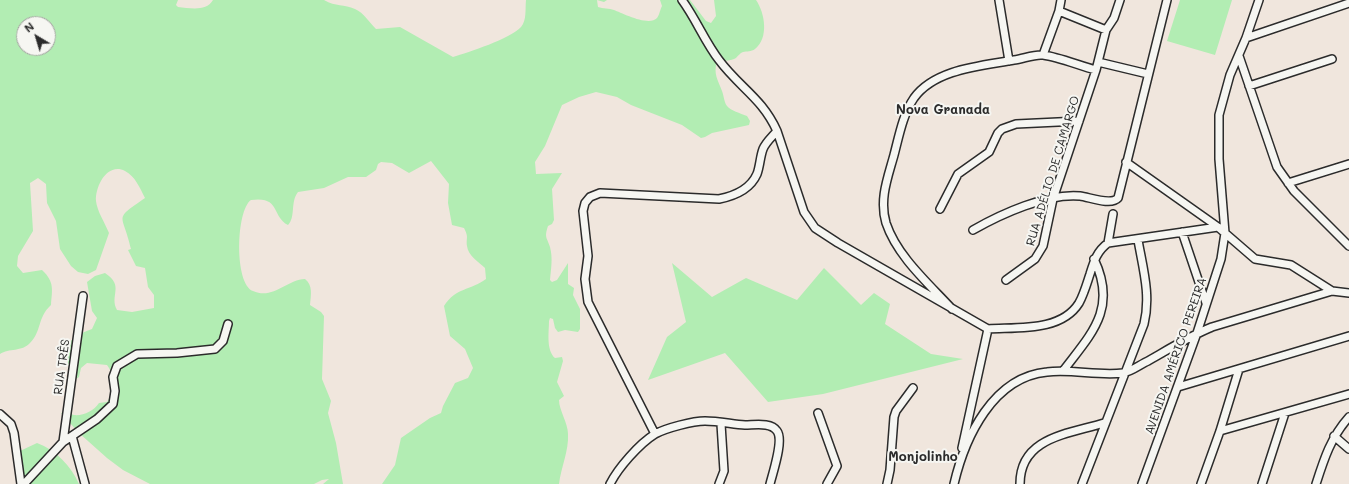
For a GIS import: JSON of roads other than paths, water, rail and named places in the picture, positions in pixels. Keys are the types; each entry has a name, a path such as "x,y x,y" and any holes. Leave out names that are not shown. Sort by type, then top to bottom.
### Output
{"street":[{"path":"682,0 727,71 764,107 777,132 800,203 816,228 838,243 907,281 988,329 1041,325 1058,321 1067,315 1080,302 1094,259 1100,250 1108,243 1138,240 1218,227"},
{"path":"999,0 1009,61"},
{"path":"1043,55 1059,11 1061,0"},
{"name":"RUA ADÉLIO DE CAMARGO","path":"1006,280 1029,264 1039,254 1046,237 1053,199 1096,70 1106,30 1114,18 1120,0"},
{"path":"973,230 1020,207 1053,199 1071,196 1116,201 1118,198 1167,0"},
{"name":"AVENIDA AMÉRICO PEREIRA","path":"1142,484 1178,387 1220,264 1225,233 1218,153 1219,115 1230,75 1246,38 1259,0"},
{"path":"1246,38 1349,4"},
{"path":"1059,11 1106,30"},
{"path":"952,309 906,258 891,234 884,211 885,187 903,124 909,107 915,97 928,86 956,72 1043,55 1096,70"},
{"path":"1239,56 1272,157 1288,183 1349,246"},
{"path":"1249,86 1332,59"},
{"path":"1098,62 1148,74"},
{"path":"940,209 958,174 989,152 998,133 1002,129 1016,124 1079,121"},
{"path":"655,434 588,302 585,279 588,256 583,211 585,203 590,197 600,193 719,199 735,194 748,187 752,182 763,151 777,132"},
{"path":"1126,162 1218,227 1255,259 1291,264 1332,291"},
{"path":"1288,183 1349,164"},
{"path":"1108,243 1113,214"},
{"path":"1182,232 1206,303"},
{"path":"1082,484 1104,423 1140,338 1148,309 1148,290 1138,240"},
{"path":"1062,371 1094,329 1100,314 1104,286 1102,276 1094,259"},
{"path":"960,458 983,414 995,398 1004,390 1031,375 1062,371 1125,373 1197,333 1212,327 1332,291 1349,293"},
{"name":"RUA TRÊS","path":"63,442 84,296"},
{"path":"23,484 63,442 97,419 113,404 115,391 113,377 117,366 137,354 177,353 215,349 223,341 228,324"},
{"path":"954,484 988,329"},
{"path":"1178,387 1349,336"},
{"path":"1200,484 1220,431 1238,369"},
{"path":"887,484 890,470 894,417 896,411 913,388"},
{"path":"1220,431 1349,394"},
{"path":"818,413 837,466 828,484"},
{"path":"1262,484 1285,413"},
{"path":"0,414 11,424 14,433 23,484"},
{"path":"1316,484 1324,458 1334,436 1349,417"},
{"path":"610,484 614,476 633,454 655,434 674,427 705,421 721,424 767,425 777,430 780,439 770,484"},
{"path":"1020,484 1022,468 1026,458 1040,444 1104,423"},
{"path":"719,484 724,471 721,424"},
{"path":"72,436 85,484"},
{"path":"1334,436 1349,449"}],"district":[{"name":"Nova Granada","path":"943,110"},
{"name":"Monjolinho","path":"923,457"}]}
